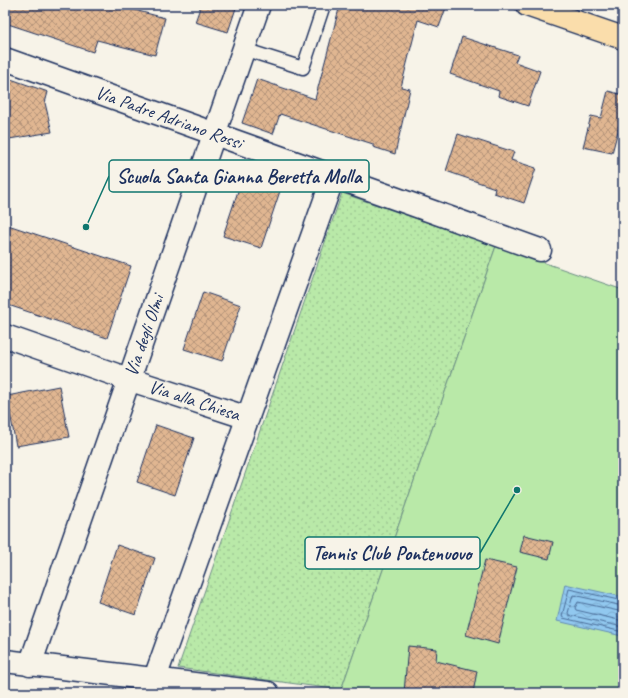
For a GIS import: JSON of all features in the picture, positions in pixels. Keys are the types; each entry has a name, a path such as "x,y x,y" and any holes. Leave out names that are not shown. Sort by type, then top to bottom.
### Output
{"main road":[{"path":"527,5 623,38"}],"street":[{"name":"Via degli Olmi","path":"30,665 258,5"},
{"name":"Via Padre Adriano Rossi","path":"5,59 215,132 540,250"},
{"path":"155,678 334,175"},
{"name":"Via alla Chiesa","path":"5,336 128,379 248,418"},
{"path":"5,661 155,678 268,693"}],"lane":[{"path":"243,49 303,68 324,5"}],"green space":[{"path":"342,193 496,246 341,690 178,668"},
{"path":"496,246 623,290 623,693 364,693 341,690"}],"water":[{"path":"565,584 623,597 622,636 557,621"}],"building":[{"path":"5,5 115,5 165,18 155,55 97,40 93,52 5,23"},
{"path":"201,5 237,5 228,32 195,22"},
{"path":"340,5 447,5 439,27 418,20 401,87 410,89 395,154 373,147 373,144 280,114 273,134 242,123 257,79 315,99"},
{"path":"462,37 518,55 515,62 540,71 528,106 498,96 499,91 450,74"},
{"path":"5,77 48,92 45,103 52,132 9,139 5,123"},
{"path":"608,91 623,95 623,124 620,123 612,153 583,147 591,116 601,118"},
{"path":"458,134 514,152 511,160 536,168 524,203 494,193 495,188 446,171"},
{"path":"242,179 280,191 261,248 223,236"},
{"path":"5,224 131,266 107,338 5,304"},
{"path":"203,292 241,305 222,361 184,349"},
{"path":"59,386 69,437 16,446 7,396"},
{"path":"156,425 194,438 175,495 137,482"},
{"path":"524,535 553,542 549,559 520,552"},
{"path":"117,545 155,558 136,615 98,602"},
{"path":"485,560 517,567 498,644 466,635"},
{"path":"408,646 437,649 436,661 477,671 473,693 404,693"}],"place":[{"name":"Scuola Santa Gianna Beretta Molla","path":"86,227"},
{"name":"Tennis Club Pontenuovo","path":"517,490"}]}
